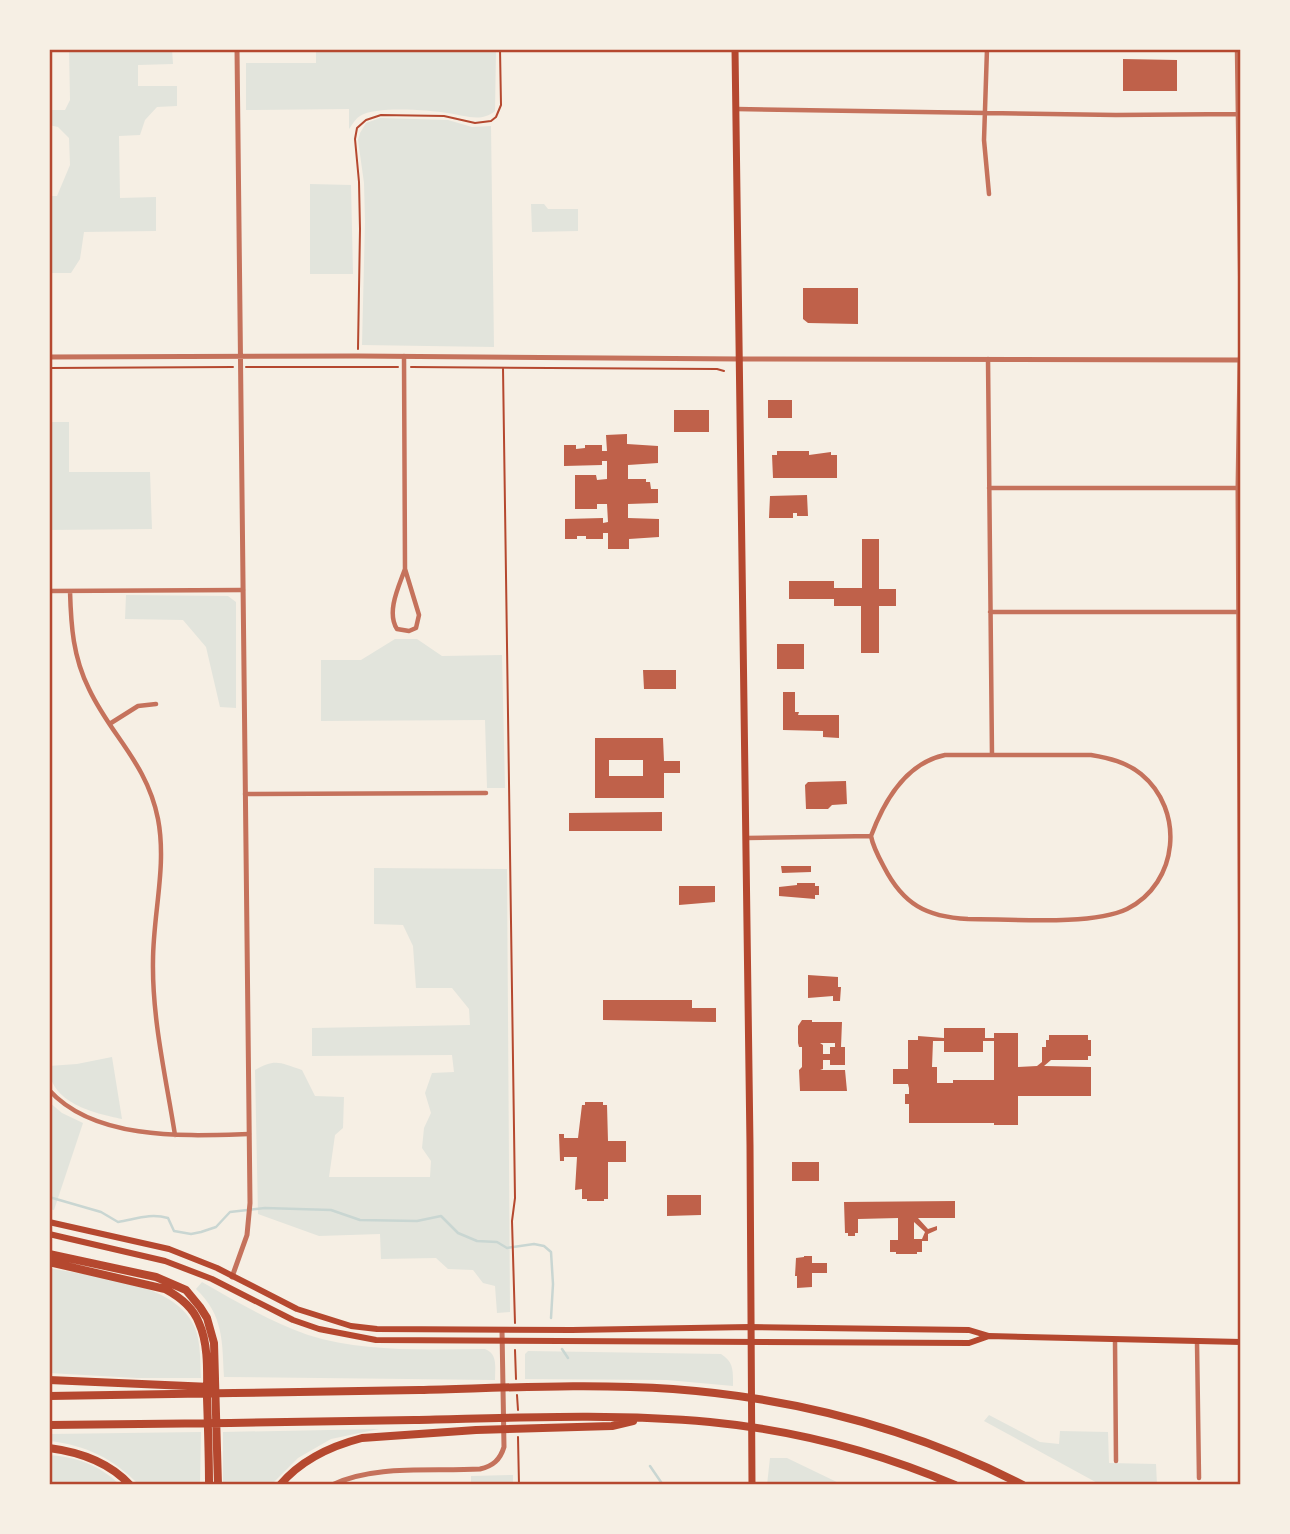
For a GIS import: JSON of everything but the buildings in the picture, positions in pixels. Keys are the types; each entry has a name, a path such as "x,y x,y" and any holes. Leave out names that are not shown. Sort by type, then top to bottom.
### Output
{"highway":[{"path":"49,1254 156,1277 186,1290 200,1307 207,1318 214,1343 218,1485"},
{"path":"49,1262 165,1289 190,1307 199,1323 206,1358 209,1485"},
{"path":"49,1380 180,1390"},
{"path":"49,1396 211,1387 223,1394 561,1388 638,1388 712,1393 800,1406 909,1437 960,1456 1023,1485"},
{"path":"49,1425 561,1418 646,1418 712,1422 803,1437 881,1458 955,1485"},
{"path":"280,1485 313,1457 347,1441 382,1435 612,1426 646,1418"},
{"path":"49,1448 96,1460 130,1485"}],"main road":[{"path":"735,49 751,1185 752,1485"},
{"path":"49,1222 194,1258 297,1309 351,1326 401,1330 750,1326 969,1330 989,1336 1241,1342"},
{"path":"49,1234 137,1253 190,1269 268,1309 319,1329 348,1336 402,1341 969,1343 989,1336"}],"street":[{"path":"232,1277 245,1244 250,1203 237,49"},
{"path":"987,49 985,113 989,194"},
{"path":"1237,49 1241,329"},
{"path":"735,109 1239,114"},
{"path":"1241,341 1238,488 1241,1020"},
{"path":"404,356 405,569 419,615 415,628 409,631 397,629 392,616 405,569"},
{"path":"49,357 1240,360"},
{"path":"988,359 992,755"},
{"path":"989,488 1238,488"},
{"path":"49,591 243,590"},
{"path":"70,591 71,626 76,657 90,692 145,778 158,818 161,860 153,946 154,999 175,1135"},
{"path":"990,612 1240,612"},
{"path":"111,723 138,706 156,704"},
{"path":"992,755 1091,755 1121,762 1140,773 1164,804 1171,829 1167,862 1155,885 1128,908 1091,919 951,918 926,912 903,896 890,880 874,849 872,836 904,778 921,764 939,757 992,755"},
{"path":"245,794 486,793"},
{"path":"746,838 872,836"},
{"path":"49,1090 63,1104 89,1118 140,1131 175,1135 249,1134"},
{"path":"332,1485 362,1475 480,1469 498,1460 504,1447 502,1330"},
{"path":"1115,1341 1116,1461"},
{"path":"1197,1342 1199,1478"}],"path":[{"path":"358,348 360,229 355,139 357,128 366,120 381,115 444,116 475,123 491,121 500,109 500,49"},
{"path":"49,368 404,367 724,371"},
{"path":"503,368 515,1198 512,1253 515,1320"}],"shaded area":[{"path":"69,49 172,49 173,64 138,65 138,86 177,86 177,106 157,107 145,120 140,135 119,136 120,198 156,197 156,231 84,232 80,259 71,273 49,273 49,196 57,196 70,165 69,138 58,127 49,125 49,110 65,110 70,100"},
{"path":"316,49 496,49 495,111 490,115 478,117 415,110 378,111 360,116 349,129 349,109 246,110 246,63 316,63"},
{"path":"380,118 448,120 472,127 491,126 494,347 362,345 365,222 364,183 358,140 366,123"},
{"path":"310,184 351,185 353,274 310,274"},
{"path":"531,204 544,204 548,209 578,209 578,231 532,232"},
{"path":"49,422 69,422 69,472 150,472 152,529 49,530"},
{"path":"126,595 228,596 236,602 236,708 220,707 206,647 183,620 125,619"},
{"path":"395,639 417,639 442,656 502,655 505,788 487,788 485,720 321,721 321,660 361,660"},
{"path":"374,868 507,869 510,1312 497,1313 495,1286 483,1283 473,1270 448,1269 436,1258 381,1259 380,1234 319,1236 258,1214 255,1070 268,1064 283,1064 302,1070 315,1096 344,1097 343,1128 335,1135 329,1177 430,1177 431,1161 422,1148 424,1128 431,1113 425,1093 432,1073 454,1072 452,1055 312,1056 312,1028 470,1025 469,1009 452,988 416,988 413,946 403,925 374,924"},
{"path":"112,1057 122,1119 75,1104 56,1089 51,1079 49,1066"},
{"path":"49,1102 62,1113 83,1123 54,1210 49,1209"},
{"path":"49,1268 131,1284 170,1300 185,1312 195,1328 201,1378 137,1378 49,1373"},
{"path":"202,1282 281,1324 330,1341 396,1349 485,1349 494,1358 495,1380 224,1377 222,1340 217,1319 196,1289"},
{"path":"528,1351 721,1354 731,1364 733,1386 667,1380 525,1379 525,1354"},
{"path":"989,1415 1040,1442 1059,1444 1060,1431 1108,1432 1109,1463 1156,1464 1157,1485 1101,1485 984,1421"},
{"path":"379,1429 331,1439 298,1458 271,1485 223,1485 223,1432"},
{"path":"201,1432 200,1485 139,1485 120,1468 98,1455 75,1446 49,1441 49,1434"},
{"path":"49,1455 87,1463 120,1485 49,1485"},
{"path":"770,1458 787,1458 843,1485 767,1485"},
{"path":"513,1475 513,1485 471,1485 471,1476"}],"waterway":[{"path":"49,1197 101,1212 118,1222 149,1216 168,1218 174,1231 191,1234 216,1227 230,1212 265,1208 331,1210 360,1220 417,1221 441,1216 458,1233 477,1241 497,1242 507,1248 534,1244 544,1246 551,1252 551,1318"},
{"path":"562,1349 568,1358"},
{"path":"650,1466 663,1485"}]}
